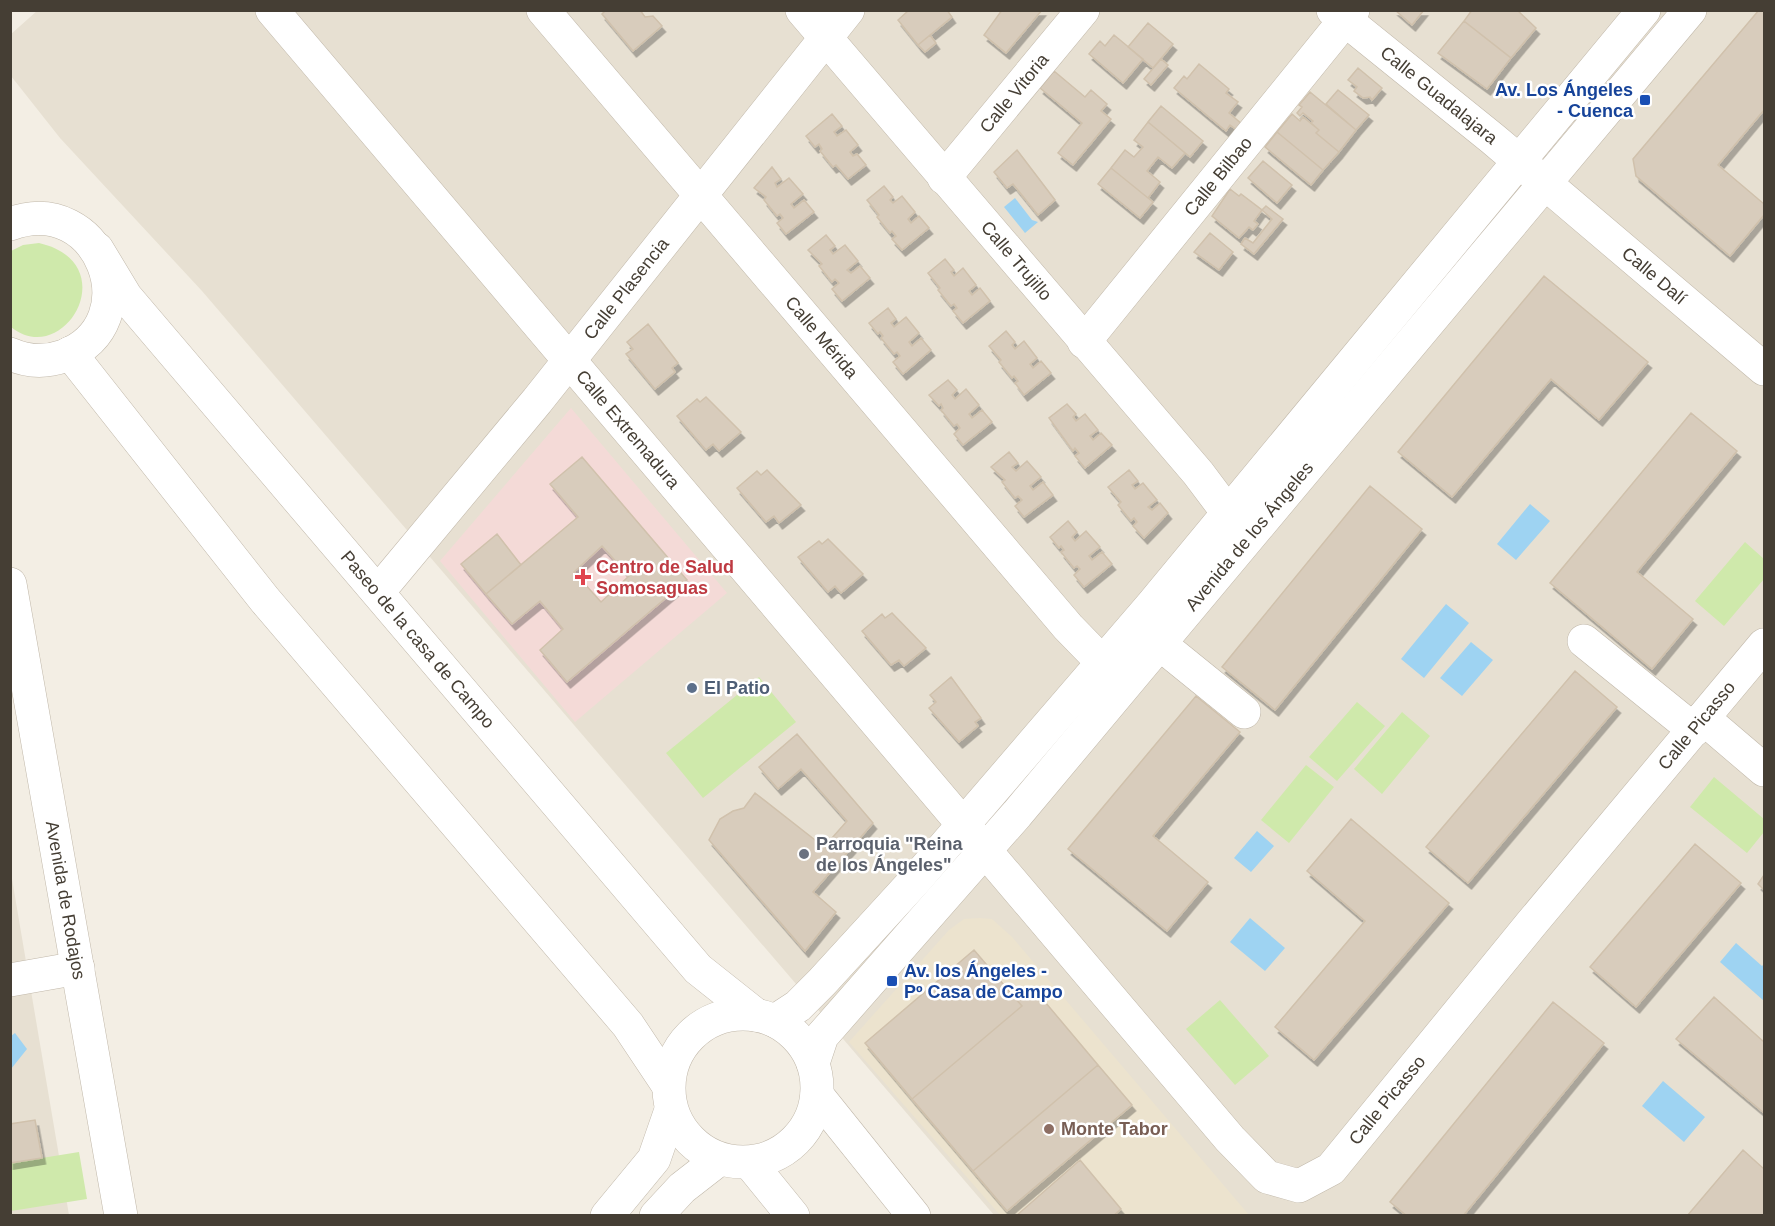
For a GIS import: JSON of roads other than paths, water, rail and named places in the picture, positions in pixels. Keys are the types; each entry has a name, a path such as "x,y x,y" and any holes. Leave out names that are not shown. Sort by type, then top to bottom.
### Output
{"street":[{"name":"Calle Extremadura","path":"273,10 985,850"},
{"name":"Calle Mérida","path":"543,10 1068,627 1103,663"},
{"name":"Calle Trujillo","path":"802,10 1084,342 1198,472 1228,513"},
{"name":"Calle Plasencia","path":"378,592 827,40 848,10"},
{"name":"Calle Vitoria","path":"944,178 1083,10"},
{"name":"Avenida de los Ángeles","path":"765,1018 798,1006 964,824 1103,663 1644,10"},
{"name":"Avenida de los Ángeles","path":"813,1063 822,1036 985,850 1160,644 1690,10"},
{"name":"Calle Guadalajara","path":"1344,14 1545,183"},
{"name":"Calle Bilbao","path":"1084,342 1344,14"},
{"name":"Calle Dalí","path":"1545,183 1764,369"},
{"path":"10,378 40,356 90,339 103,319 109,296 108,280 98,249 70,225 18,216"},
{"name":"Paseo de la casa de Campo","path":"98,249 126,297 698,969 765,1018"},
{"path":"40,356 266,600 628,1025 669,1097 681,1131 697,1149 734,1161 793,1215"},
{"name":"Avenida de Rodajos","path":"10,584 121,1215"},
{"path":"1584,641 1764,770"},
{"path":"1160,644 1244,712"},
{"name":"Calle Picasso","path":"985,850 1230,1139 1268,1177 1299,1186 1330,1169 1764,645"},
{"path":"10,980 78,968"},
{"path":"607,1215 654,1159 669,1097 673,1060 687,1038 706,1022 730,1014 765,1018 791,1031 804,1046 813,1063 817,1095 810,1121 796,1142 775,1156 734,1161 682,1188 656,1215"},
{"path":"817,1095 914,1215"}],"water":[{"path":"1015,198 1032,220 1038,222 1025,233 1004,207"},
{"path":"1530,504 1550,521 1516,560 1497,544"},
{"path":"1446,604 1469,623 1424,678 1401,659"},
{"path":"1471,642 1493,660 1462,696 1440,678"},
{"path":"1257,831 1274,846 1251,872 1234,858"},
{"path":"1250,918 1285,948 1265,971 1230,942"},
{"path":"1736,943 1762,966 1764,964 1764,1001 1720,962"},
{"path":"15,1033 27,1049 11,1069 11,1036"},
{"path":"1663,1081 1705,1117 1684,1142 1642,1106"}],"place":[{"name":"Av. Los Ángeles - Cuenca","path":"1645,100"},
{"name":"Centro de Salud Somosaguas","path":"583,577"},
{"name":"El Patio","path":"692,688"},
{"name":"Parroquia \"Reina de los Ángeles\"","path":"804,854"},
{"name":"Av. los Ángeles - Pº Casa de Campo","path":"892,981"},
{"name":"Monte Tabor","path":"1049,1129"}]}
